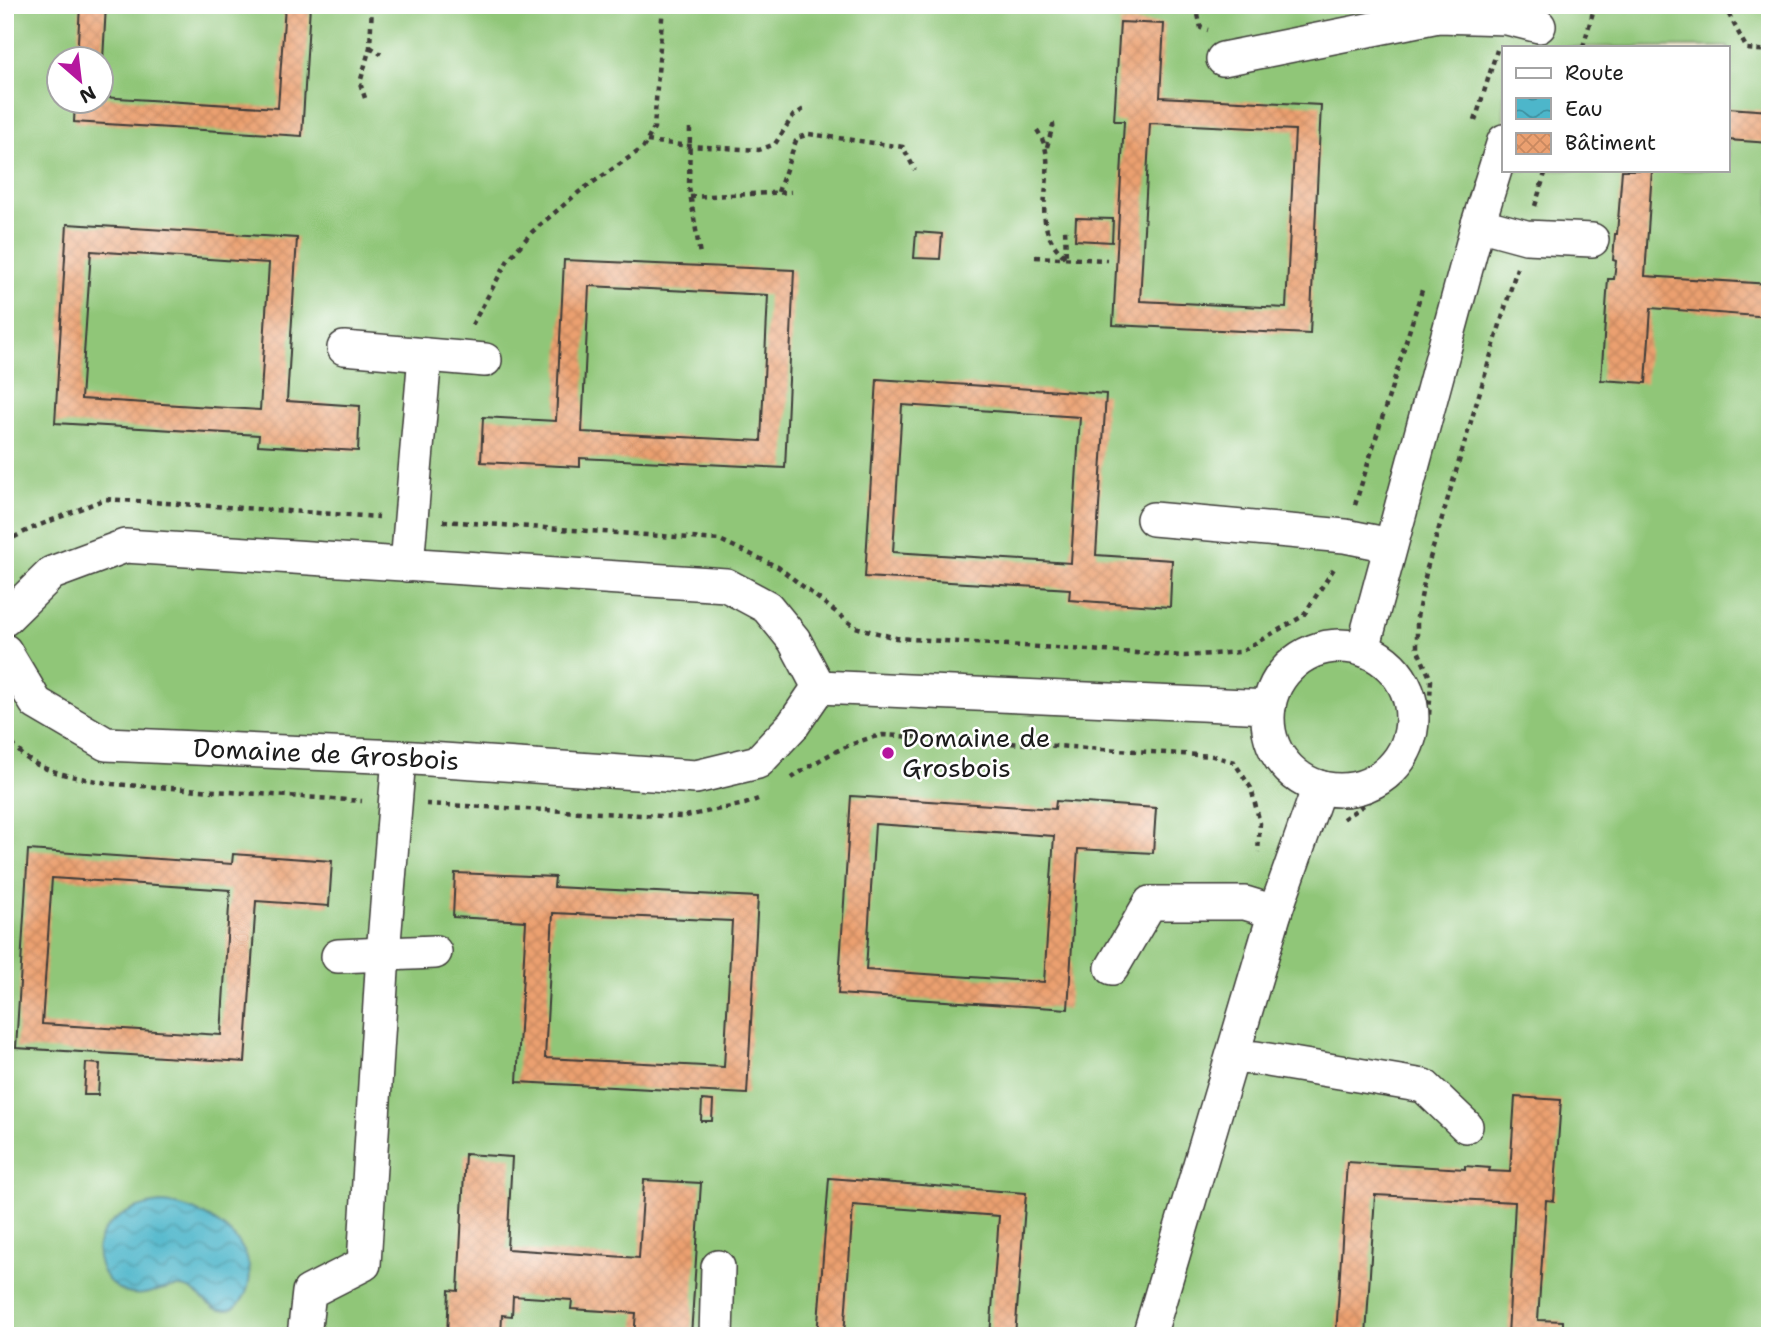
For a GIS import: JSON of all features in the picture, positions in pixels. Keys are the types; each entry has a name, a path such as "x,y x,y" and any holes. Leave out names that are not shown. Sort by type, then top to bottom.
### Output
{"lane":[{"path":"1223,59 1436,11 1507,18 1539,26"},
{"path":"1363,649 1478,224 1502,147"},
{"path":"1478,224 1526,237 1592,240"},
{"path":"344,348 455,357 411,519 407,565"},
{"path":"1153,519 1345,536 1390,545"},
{"path":"5,619 52,573 125,546 726,585 766,607 794,640 819,687 1269,707"},
{"path":"1346,645 1363,649 1382,658 1396,672 1407,690 1412,709 1412,730 1406,749 1394,766 1378,779 1360,787 1339,790 1319,787 1290,770 1279,756 1270,733 1269,707 1274,690 1283,674 1310,652 1346,645"},
{"name":"Domaine de Grosbois","path":"5,651 36,703 106,744 398,757 696,776 758,762 793,725 819,687"},
{"path":"304,1336 309,1292 365,1264 383,954 398,757"},
{"path":"1149,1336 1275,912 1319,787"},
{"path":"1112,968 1150,903 1245,903 1275,912"},
{"path":"338,956 435,952"},
{"path":"1234,1056 1424,1086 1466,1126"},
{"path":"716,1336 718,1267"}],"path":[{"path":"365,98 360,83 370,47 372,5"},
{"path":"455,357 508,260 524,241 579,192 643,148 654,128 663,5"},
{"path":"1583,46 1595,5"},
{"path":"1724,5 1747,49 1770,51"},
{"path":"1474,124 1507,18"},
{"path":"370,47 381,54"},
{"path":"647,141 759,150 775,144 793,116 807,107"},
{"path":"1046,148 1053,125 1059,124"},
{"path":"690,128 690,197 700,255"},
{"path":"1037,130 1046,148 1048,163 1044,222 1056,249 1066,258"},
{"path":"778,192 797,138 808,134 903,147 915,170"},
{"path":"1335,825 1385,791 1412,758 1429,717 1431,680 1418,648 1417,617 1427,568 1545,172"},
{"path":"690,197 791,192"},
{"path":"1065,226 1066,258"},
{"path":"1035,257 1107,260"},
{"path":"5,542 30,528 105,499 720,540 778,567 855,627 896,638 1184,656 1240,652 1303,616 1335,568 1424,283"},
{"path":"788,782 848,746 883,735 1213,755 1234,762 1251,788 1260,823 1258,853"},
{"path":"5,736 27,758 48,768 112,784 395,803 681,817 745,804 762,797"}],"green space":[{"name":"Domaine de Grosbois","path":"5,5 1770,5 1770,1336 5,1336"}],"water":[{"path":"160,1203 194,1210 226,1230 239,1243 247,1258 250,1275 246,1293 236,1306 221,1310 191,1290 178,1287 132,1294 120,1290 106,1278 98,1252 105,1230 124,1214"}],"building":[{"path":"80,5 106,5 104,46 78,46"},
{"path":"285,5 310,5 302,136 74,122 74,116 116,116 116,98 278,108"},
{"path":"1120,22 1164,24 1160,97 1321,105 1310,334 1113,325 1124,121 1114,121","holes":["1150,123 1295,130 1286,308 1140,301"]},
{"path":"1730,108 1770,111 1770,143 1730,140"},
{"path":"1622,172 1652,172 1645,276 1770,284 1770,317 1651,308 1646,383 1601,380 1608,279 1614,279 1616,261 1613,260"},
{"path":"1076,218 1113,219 1112,242 1075,240"},
{"path":"67,224 297,238 287,401 360,406 358,451 258,445 259,435 55,423","holes":["91,251 269,263 260,410 81,399"]},
{"path":"916,232 942,234 940,259 914,258"},
{"path":"564,260 794,270 785,468 580,458 580,467 481,462 483,417 556,421","holes":["589,286 768,295 761,441 582,432"]},
{"path":"877,379 1106,394 1096,555 1172,560 1170,607 1069,600 1070,589 865,577","holes":["902,405 1080,417 1071,563 893,552"]},
{"path":"851,796 1055,809 1056,801 1156,808 1153,853 1078,849 1068,1009 838,994","holes":["875,824 1054,836 1044,982 866,970"]},
{"path":"28,850 232,864 233,854 332,861 329,906 256,901 245,1062 16,1048","holes":["52,878 230,890 221,1035 42,1024"]},
{"path":"455,873 555,877 554,887 758,897 747,1094 517,1082 526,921 453,917","holes":["553,913 732,921 724,1067 545,1058"]},
{"path":"86,1063 100,1064 98,1095 84,1095"},
{"path":"1515,1097 1561,1100 1554,1201 1546,1200 1538,1320 1563,1321 1563,1336 1508,1336 1515,1202 1375,1195 1366,1336 1336,1336 1347,1162 1465,1169 1465,1166 1510,1172"},
{"path":"702,1100 713,1101 712,1121 701,1121"},
{"path":"465,1154 512,1157 507,1249 639,1258 644,1180 701,1183 691,1336 634,1336 636,1313 571,1309 572,1300 513,1296 512,1316 502,1315 501,1336 447,1336 449,1290 458,1291"},
{"path":"829,1178 1026,1193 1015,1336 990,1336 999,1216 853,1205 844,1336 817,1336"}],"place":[{"name":"Domaine de Grosbois","path":"888,753"}]}
